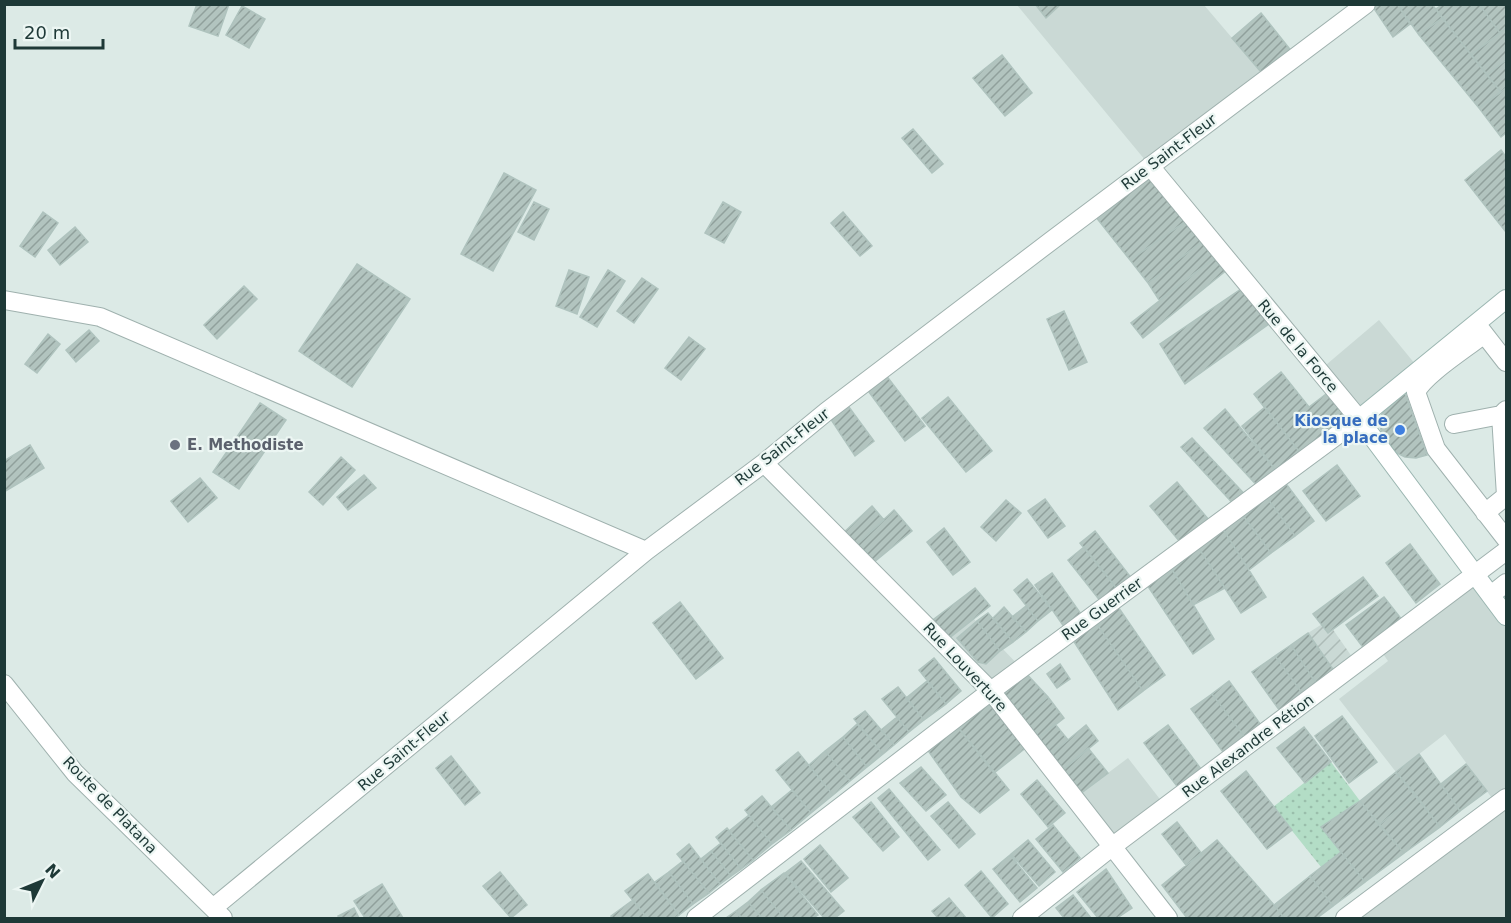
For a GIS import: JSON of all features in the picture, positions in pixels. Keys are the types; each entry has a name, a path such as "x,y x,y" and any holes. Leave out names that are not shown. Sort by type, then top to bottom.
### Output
{"street":[{"name":"Rue Saint-Fleur","path":"218,913 646,551 764,463 825,412 1366,4"},
{"name":"Rue de la Force","path":"1150,166 1359,419 1506,616"},
{"name":"Rue Guerrier","path":"696,918 992,691 1480,329 1506,299"},
{"path":"4,300 100,317 646,551"},
{"path":"1506,362 1480,329 1416,392 1436,449 1506,539"},
{"path":"1454,424 1504,413 1506,496 1485,513"},
{"name":"Rue Louverture","path":"764,463 992,691 1168,918"},
{"name":"Rue Alexandre Pétion","path":"1022,918 1113,846 1476,576 1506,551"},
{"path":"1491,595 1506,583"},
{"name":"Route de Platana","path":"4,684 75,773 218,913"},
{"path":"1345,918 1506,798"}],"shaded area":[{"path":"1017,5 1204,5 1267,79 1150,166"},
{"path":"1379,320 1420,370 1359,419 1320,370"},
{"path":"1476,576 1506,616 1506,798 1497,805 1445,734 1396,772 1339,699 1388,661 1379,648"},
{"path":"973,618 1022,669 991,691 943,643"},
{"path":"1327,621 1357,664 1339,678 1308,633"},
{"path":"1128,758 1166,807 1113,846 1076,797"},
{"path":"1506,803 1506,918 1348,918"}],"green space":[{"path":"1331,762 1360,801 1322,827 1341,852 1321,867 1273,807"}],"building":[{"path":"197,4 229,4 218,36 189,26"},
{"path":"1035,4 1061,4 1046,18"},
{"path":"1371,4 1397,4 1410,24 1393,37"},
{"path":"1397,4 1432,4 1442,18 1419,35"},
{"path":"1443,4 1479,4 1500,33 1471,55 1436,9"},
{"path":"1479,4 1506,4 1506,28 1500,33"},
{"path":"242,6 265,19 249,48 226,35"},
{"path":"1261,13 1297,58 1267,79 1232,38"},
{"path":"1442,18 1501,92 1479,108 1419,35"},
{"path":"1506,28 1506,60 1487,75 1471,55"},
{"path":"1002,55 1032,93 1005,116 973,78"},
{"path":"1506,60 1506,88 1501,92 1487,75"},
{"path":"1506,88 1506,133 1501,137 1479,108"},
{"path":"913,129 943,164 932,173 902,138"},
{"path":"1501,150 1506,157 1506,232 1465,180"},
{"path":"1150,166 1192,217 1130,260 1091,211"},
{"path":"504,173 536,190 493,271 461,254"},
{"path":"534,202 549,209 534,240 518,232"},
{"path":"723,202 741,212 724,243 705,233"},
{"path":"43,212 58,223 35,257 20,246"},
{"path":"843,212 872,246 860,256 831,223"},
{"path":"1192,217 1208,237 1148,283 1130,260"},
{"path":"75,227 88,242 60,265 48,250"},
{"path":"1208,237 1221,253 1159,300 1148,283"},
{"path":"1221,253 1233,265 1143,338 1131,323"},
{"path":"357,264 410,299 352,387 299,351"},
{"path":"569,270 589,277 577,314 556,306"},
{"path":"608,270 625,281 597,327 580,317"},
{"path":"642,278 658,289 634,323 617,311"},
{"path":"1247,285 1276,319 1185,384 1160,344"},
{"path":"244,286 257,299 217,339 204,325"},
{"path":"1064,311 1087,362 1069,370 1047,319"},
{"path":"89,330 99,341 76,362 66,350"},
{"path":"48,334 60,344 37,373 25,364"},
{"path":"689,337 705,349 681,380 665,368"},
{"path":"882,370 925,426 905,441 863,384"},
{"path":"1281,372 1309,407 1334,388 1359,419 1305,459 1254,394"},
{"name":"Kiosque de la place","path":"1405,393 1427,455 1416,458 1405,457 1387,445 1380,425 1387,405 1395,397"},
{"path":"948,397 992,451 966,472 922,418"},
{"path":"843,399 874,441 855,456 826,412"},
{"path":"260,403 286,420 239,489 213,472"},
{"path":"1265,407 1305,459 1281,477 1242,426"},
{"path":"1225,409 1281,477 1262,491 1204,428"},
{"path":"1192,438 1250,500 1238,509 1181,447"},
{"path":"30,445 44,468 4,492 4,461"},
{"path":"341,457 355,470 323,505 309,492"},
{"path":"1337,465 1360,496 1326,521 1303,491"},
{"path":"364,475 376,488 348,510 337,497"},
{"path":"1281,477 1314,521 1295,536 1262,491"},
{"path":"200,478 217,498 188,522 171,501"},
{"path":"1177,482 1214,526 1185,548 1150,506"},
{"path":"1262,491 1295,536 1271,553 1238,509"},
{"path":"1045,499 1065,526 1048,538 1028,511"},
{"path":"1006,500 1021,513 996,541 981,527"},
{"path":"872,506 884,520 851,550 839,537"},
{"path":"1238,509 1271,553 1249,570 1219,523"},
{"path":"894,510 912,531 868,567 851,550"},
{"path":"1219,523 1266,597 1241,613 1194,541"},
{"path":"944,528 970,562 953,575 927,542"},
{"path":"1095,531 1136,584 1122,595 1080,543"},
{"path":"1194,541 1225,588 1193,605 1167,561"},
{"path":"1410,544 1440,584 1416,603 1386,563"},
{"path":"1084,547 1122,595 1105,607 1068,560"},
{"path":"1167,561 1214,639 1193,654 1143,579"},
{"path":"1052,573 1086,621 1069,634 1035,585"},
{"path":"1363,577 1378,596 1328,633 1313,614"},
{"path":"1027,579 1052,610 1038,621 1014,590"},
{"path":"975,588 990,606 943,643 926,625"},
{"path":"1384,597 1403,621 1365,650 1346,625"},
{"path":"1114,601 1165,675 1143,691 1092,617"},
{"path":"680,602 723,658 696,679 653,623"},
{"path":"1026,606 1038,621 1026,632 1012,617"},
{"path":"1004,607 1026,632 1013,642 993,618"},
{"path":"988,613 1013,642 1000,651 977,621"},
{"path":"1092,617 1143,691 1118,710 1069,634"},
{"path":"977,621 1000,651 986,664 978,662 957,638"},
{"path":"1308,633 1339,678 1321,691 1291,645"},
{"path":"1291,645 1321,691 1308,701 1275,656"},
{"path":"1275,656 1308,701 1285,718 1252,672"},
{"path":"934,658 961,691 946,704 919,670"},
{"path":"1060,664 1070,679 1057,688 1047,674"},
{"path":"1022,669 1048,697 1017,723 991,691"},
{"path":"927,681 946,704 924,720 906,698"},
{"path":"1229,681 1266,732 1250,744 1212,694"},
{"path":"898,687 924,720 909,732 882,699"},
{"path":"991,691 1032,743 994,773 953,721"},
{"path":"1212,694 1250,744 1229,760 1191,709"},
{"path":"1048,697 1064,718 1032,743 1017,723"},
{"path":"865,711 894,745 883,754 854,719"},
{"path":"1342,716 1377,762 1349,783 1315,736"},
{"path":"897,717 909,732 894,745 881,730"},
{"path":"953,721 1009,790 980,813 961,797 924,745"},
{"path":"857,724 883,754 867,767 843,737"},
{"path":"1055,724 1068,740 1045,759 1032,743"},
{"path":"1086,725 1098,741 1057,775 1045,759"},
{"path":"1168,725 1207,777 1183,794 1144,743"},
{"path":"1304,727 1331,762 1305,783 1277,748"},
{"path":"843,737 867,767 850,781 825,751"},
{"path":"1088,748 1108,773 1076,797 1057,775"},
{"path":"825,751 850,781 833,795 809,765"},
{"path":"798,752 833,795 811,813 776,770"},
{"path":"1419,754 1460,811 1440,827 1396,772"},
{"path":"451,756 480,793 465,805 436,768"},
{"path":"1466,764 1487,791 1460,811 1441,784"},
{"path":"921,767 946,795 926,811 900,783"},
{"path":"1246,771 1292,830 1267,849 1221,791"},
{"path":"1396,772 1416,795 1379,825 1360,801"},
{"path":"1037,780 1065,813 1048,827 1021,794"},
{"path":"889,789 940,850 928,860 878,798"},
{"path":"792,790 811,813 791,830 771,807"},
{"path":"1416,795 1440,827 1404,853 1379,825"},
{"path":"762,796 791,830 772,844 745,810"},
{"path":"1360,801 1404,853 1365,882 1321,827"},
{"path":"871,802 899,837 883,851 853,817"},
{"path":"948,802 975,834 959,848 931,816"},
{"path":"749,815 772,844 753,860 729,831"},
{"path":"1177,822 1202,854 1186,865 1162,834"},
{"path":"1053,825 1080,858 1063,872 1036,839"},
{"path":"727,828 753,860 741,869 716,837"},
{"path":"1028,840 1055,872 1039,886 1011,854"},
{"path":"1217,840 1284,918 1187,918 1162,885"},
{"path":"721,843 741,869 731,876 711,851"},
{"path":"689,844 720,884 709,893 677,854"},
{"path":"820,845 848,878 831,892 804,859"},
{"path":"711,851 731,876 720,884 701,859"},
{"path":"1341,852 1365,882 1333,906 1310,876"},
{"path":"1010,855 1037,888 1020,902 993,869"},
{"path":"683,861 709,893 693,904 669,872"},
{"path":"801,861 844,911 835,918 824,918 785,873"},
{"path":"1106,869 1132,908 1117,918 1098,918 1077,892"},
{"path":"981,871 1008,904 992,918 965,885"},
{"path":"500,872 527,905 511,918 483,886"},
{"path":"669,872 693,904 679,915 655,882"},
{"path":"784,873 818,915 813,918 784,918 761,890"},
{"path":"648,874 679,915 675,918 647,918 625,891"},
{"path":"1310,876 1333,906 1317,918 1284,918 1274,905"},
{"path":"382,884 403,918 365,918 354,901"},
{"path":"761,890 784,918 762,918 748,902"},
{"path":"1073,895 1091,918 1064,918 1056,908"},
{"path":"949,898 966,918 938,918 932,911"},
{"path":"633,900 647,918 613,918 611,916"},
{"path":"748,902 762,918 742,918 736,911"},
{"path":"354,908 359,918 339,918 338,916"},
{"path":"736,911 741,918 726,918"}],"place":[{"name":"Kiosque de la place","path":"1400,430"},
{"name":"E. Methodiste","path":"175,445"}]}
